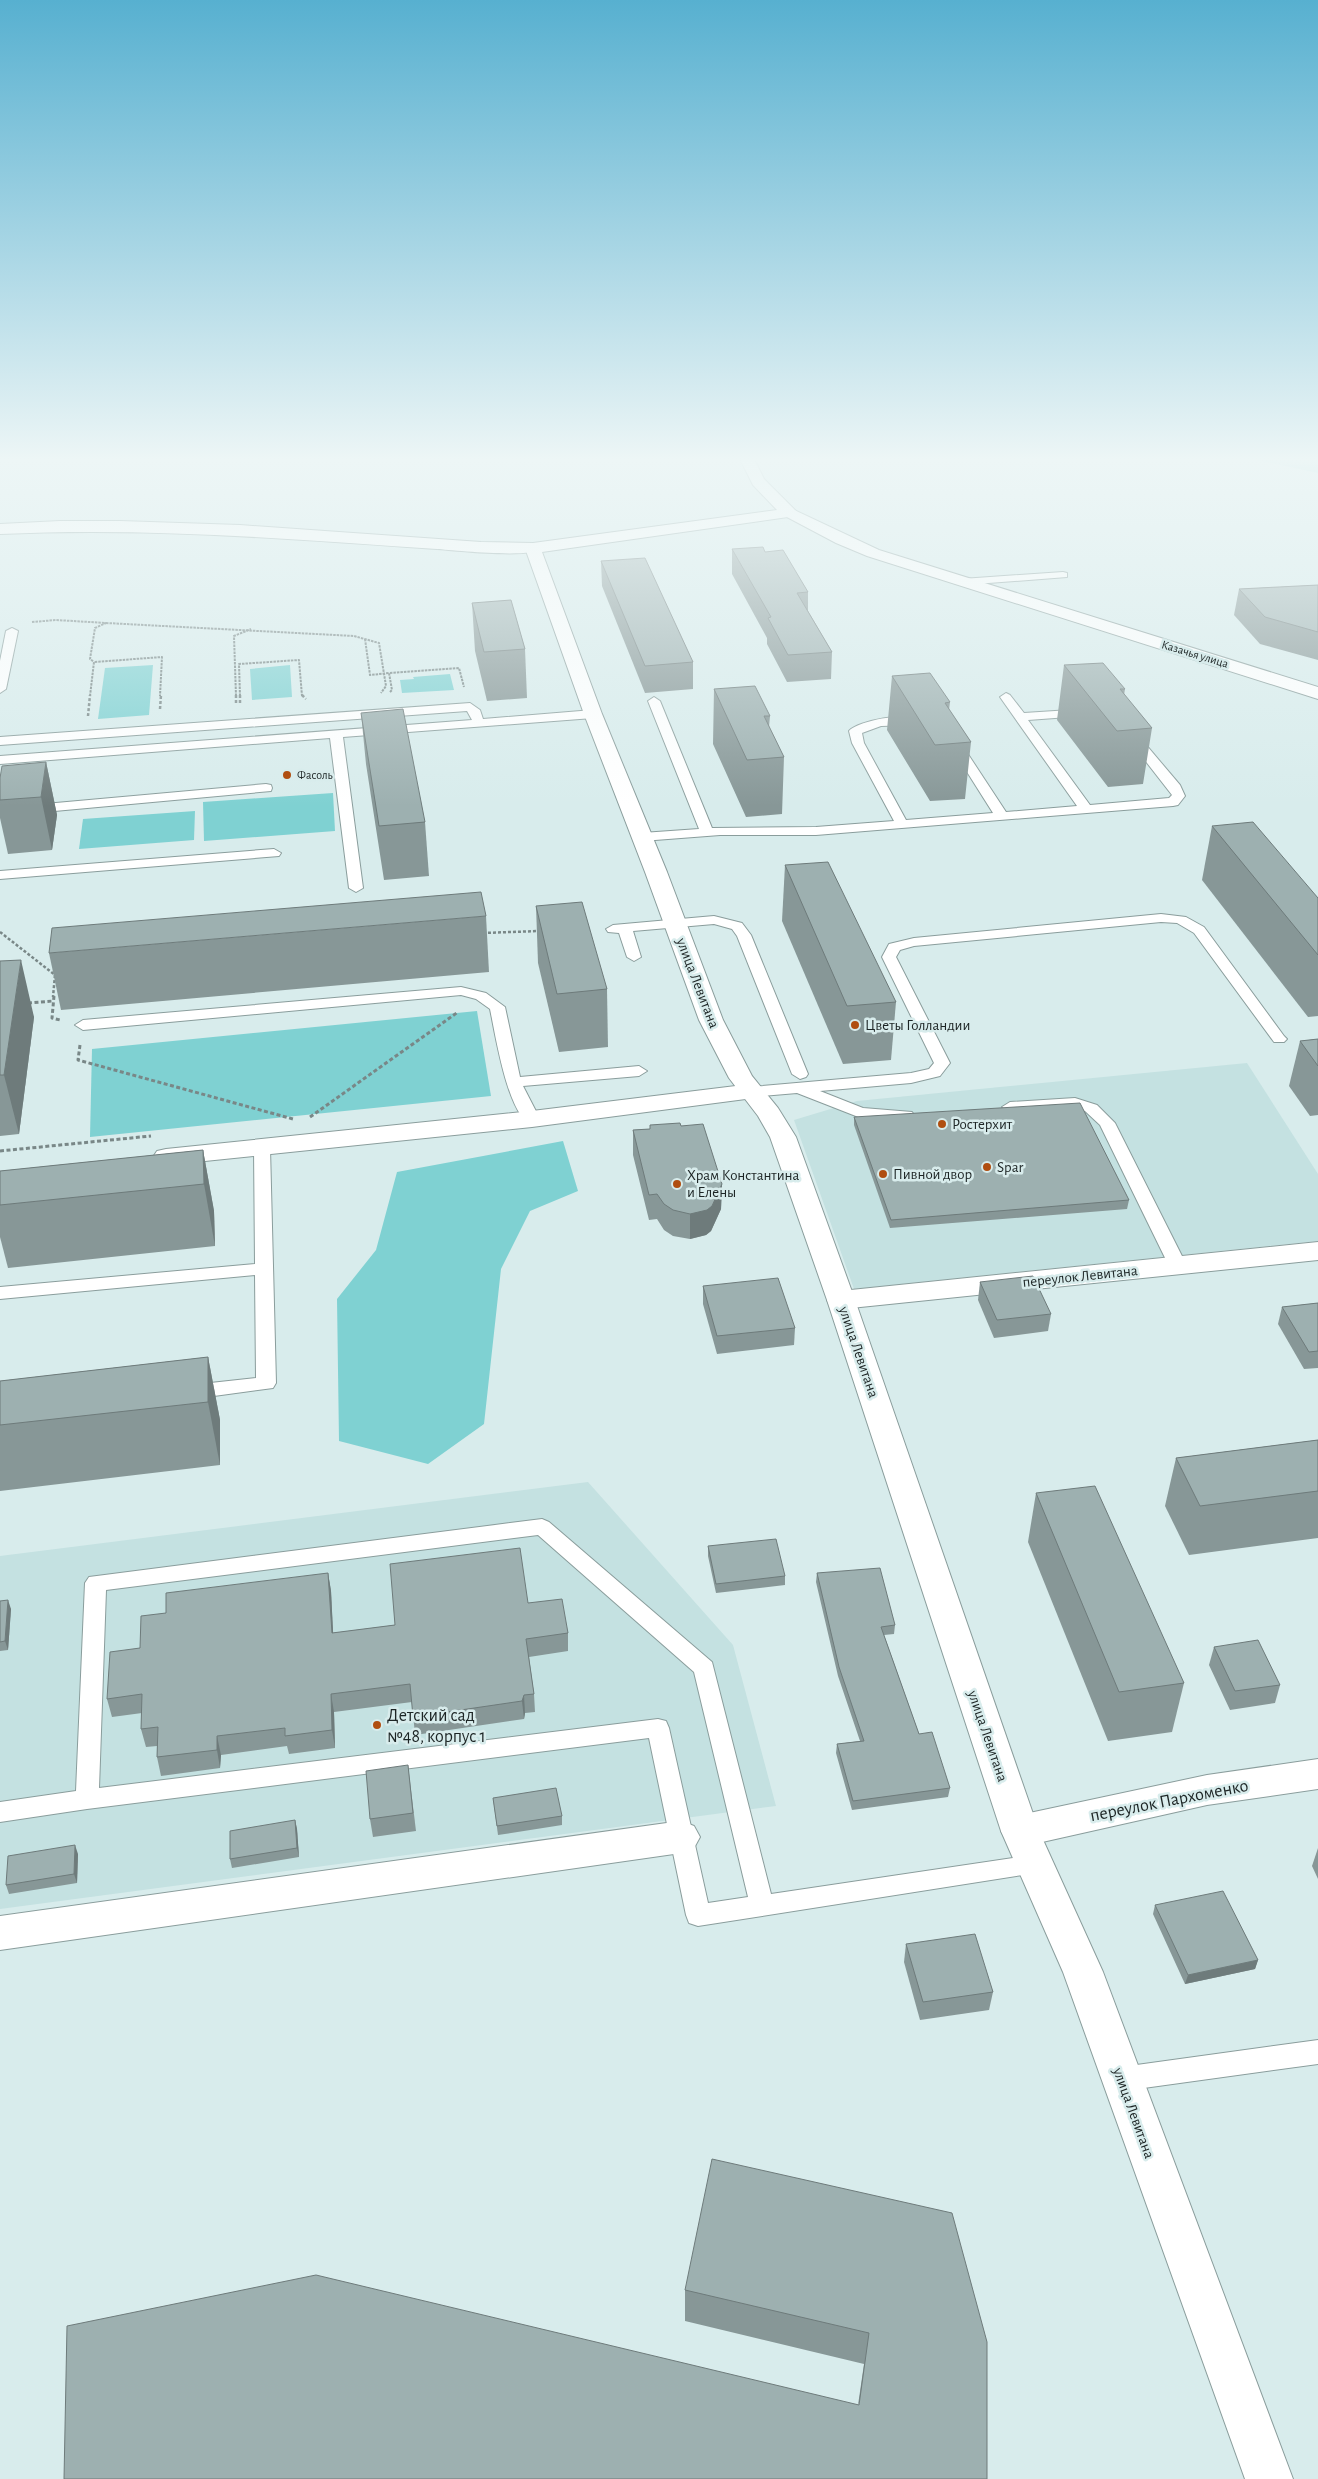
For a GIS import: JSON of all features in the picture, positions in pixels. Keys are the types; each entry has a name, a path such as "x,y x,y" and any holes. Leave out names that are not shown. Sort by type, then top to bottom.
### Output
{"street":[{"name":"улица Левитана","path":"543,575 593,714 718,1036 740,1078 783,1137 841,1300 1027,1848 1083,1972 1269,2479"},
{"name":"Казачья улица","path":"940,575 1318,693"},
{"path":"145,1159 532,1119 752,1092"},
{"name":"переулок Левитана","path":"841,1300 1318,1251"},
{"name":"переулок Пархоменко","path":"1027,1848 1208,1790 1318,1774"},
{"path":"0,1933 681,1837"}],"lane":[{"path":"962,582 1063,575"},
{"path":"0,689 12,631"},
{"path":"1006,698 1086,809"},
{"path":"654,701 707,832"},
{"path":"0,741 470,707 476,713 478,722"},
{"path":"1020,717 1093,711"},
{"path":"0,760 593,714"},
{"path":"902,824 858,743 855,731 879,722 922,721"},
{"path":"642,837 707,832 816,831 1173,802 1179,796 1175,788 1122,724"},
{"path":"336,734 356,888"},
{"path":"951,738 1002,816"},
{"path":"12,776 15,759"},
{"path":"9,794 3,812 266,788"},
{"path":"0,875 274,852"},
{"path":"752,1092 800,1081 924,1077 934,1073 942,1063 889,957 894,948 914,942 1162,918 1180,919 1189,922 1198,930 1279,1039"},
{"path":"634,957 619,928 675,923 730,922 742,930 800,1081 861,1113 897,1116 927,1114"},
{"path":"83,1024 461,991 481,996 497,1007 513,1082 532,1119"},
{"path":"513,1082 639,1071"},
{"path":"996,1108 1075,1103 1092,1108 1107,1123 1178,1266"},
{"path":"177,1394 266,1383 262,1148"},
{"path":"0,1293 263,1269"},
{"path":"87,1799 96,1583 542,1527 704,1668 762,1906"},
{"path":"0,1812 87,1799 658,1728 698,1915 762,1906 1027,1848"},
{"path":"1122,2079 1318,2052"}],"path":[{"path":"32,622 56,620 251,629 349,635 365,638 378,643 386,686 377,694"},
{"path":"94,662 90,659 95,628 106,623"},
{"path":"240,705 236,705 234,636 251,629"},
{"path":"365,638 370,675 459,668 470,707"},
{"path":"94,662 162,657 160,716"},
{"path":"235,664 298,660 302,696"},
{"path":"88,718 94,662"},
{"path":"239,664 241,710"},
{"path":"389,673 392,690"},
{"path":"302,701 311,700"},
{"path":"479,933 546,931"},
{"path":"0,932 55,975"},
{"path":"55,975 60,973"},
{"path":"55,975 52,1018 83,1024 78,1060 294,1119"},
{"path":"304,1121 481,996"},
{"path":"27,1003 53,1001"}],"shaded area":[{"path":"153,665 149,715 98,719 105,668"},
{"path":"290,665 292,697 252,700 250,669"},
{"path":"450,674 454,690 402,693 400,680"},
{"path":"333,793 335,831 204,841 203,802"},
{"path":"195,811 194,840 79,849 83,819"},
{"path":"477,1011 491,1096 90,1137 92,1049"},
{"path":"1247,1063 1318,1174 1318,1241 854,1289 794,1120 857,1101"},
{"path":"563,1141 578,1191 530,1211 501,1269 484,1424 428,1464 339,1441 337,1299 376,1250 397,1172"},
{"name":"Детский сад №48, корпус 1","path":"588,1482 733,1645 776,1806 0,1909 0,1556"}],"building":[{"path":"607,575 653,575 693,662 645,666"},
{"path":"747,575 798,575 808,592 797,593 832,652 788,655 768,618 771,617"},
{"path":"1318,585 1318,632 1265,617 1239,589"},
{"path":"511,600 525,649 484,652 472,603"},
{"path":"1103,663 1125,689 1120,689 1152,728 1117,731 1064,665"},
{"path":"930,673 950,702 945,703 971,742 935,745 892,676"},
{"path":"755,686 770,716 764,716 784,757 747,760 714,689"},
{"path":"403,709 425,822 379,826 361,713"},
{"path":"46,762 41,797 0,800 2,766"},
{"path":"1253,822 1318,898 1318,955 1212,826"},
{"path":"828,862 896,1002 847,1006 785,865"},
{"path":"481,892 486,916 49,953 52,928"},
{"path":"582,902 607,989 557,994 536,906"},
{"path":"21,960 4,1075 0,1075 0,961"},
{"path":"1318,1039 1318,1066 1300,1041"},
{"name":"Spar","path":"1080,1103 1129,1200 891,1220 854,1117"},
{"name":"Храм Константина и Елены","path":"680,1123 681,1126 703,1124 722,1184 712,1206 707,1210 690,1214 673,1210 664,1204 657,1194 649,1195 633,1130 650,1129 650,1125"},
{"path":"203,1150 204,1184 0,1205 0,1171"},
{"path":"1033,1276 1051,1314 997,1320 980,1282"},
{"path":"778,1278 795,1328 717,1336 703,1286"},
{"path":"1318,1303 1318,1351 1309,1352 1282,1307"},
{"path":"208,1357 208,1402 0,1425 0,1381"},
{"path":"1318,1440 1318,1491 1200,1506 1176,1458"},
{"path":"1095,1486 1184,1683 1119,1692 1036,1493"},
{"path":"776,1539 785,1576 716,1584 708,1546"},
{"path":"520,1548 528,1603 562,1599 568,1633 526,1639 534,1694 524,1695 522,1701 413,1717 410,1684 331,1694 332,1730 285,1736 285,1728 217,1736 217,1750 157,1757 158,1727 141,1729 142,1694 107,1699 110,1652 140,1648 141,1616 166,1613 166,1593 328,1573 332,1633 395,1625 390,1564"},
{"path":"880,1568 895,1625 881,1627 919,1734 932,1732 950,1788 853,1801 837,1744 864,1741 839,1667 817,1573"},
{"path":"8,1600 5,1641 0,1642 0,1601"},
{"path":"1258,1640 1280,1685 1235,1691 1214,1647"},
{"path":"408,1765 413,1813 370,1819 366,1771"},
{"path":"556,1788 562,1816 497,1826 493,1798"},
{"path":"295,1820 297,1848 230,1859 230,1831"},
{"path":"75,1845 74,1874 6,1885 8,1856"},
{"path":"1223,1891 1258,1960 1188,1975 1155,1905"},
{"path":"975,1934 993,1992 923,2002 906,1944"},
{"path":"712,2159 952,2213 987,2342 987,2479 64,2479 67,2326 316,2275 859,2405 869,2333 685,2290"}],"place":[{"name":"Фасоль","path":"287,775"},
{"name":"Цветы Голландии","path":"855,1025"},
{"name":"Ростерхит","path":"942,1124"},
{"name":"Spar","path":"987,1167"},
{"name":"Пивной двор","path":"883,1174"},
{"name":"Храм Константина и Елены","path":"677,1184"},
{"name":"Детский сад №48, корпус 1","path":"377,1725"}]}
